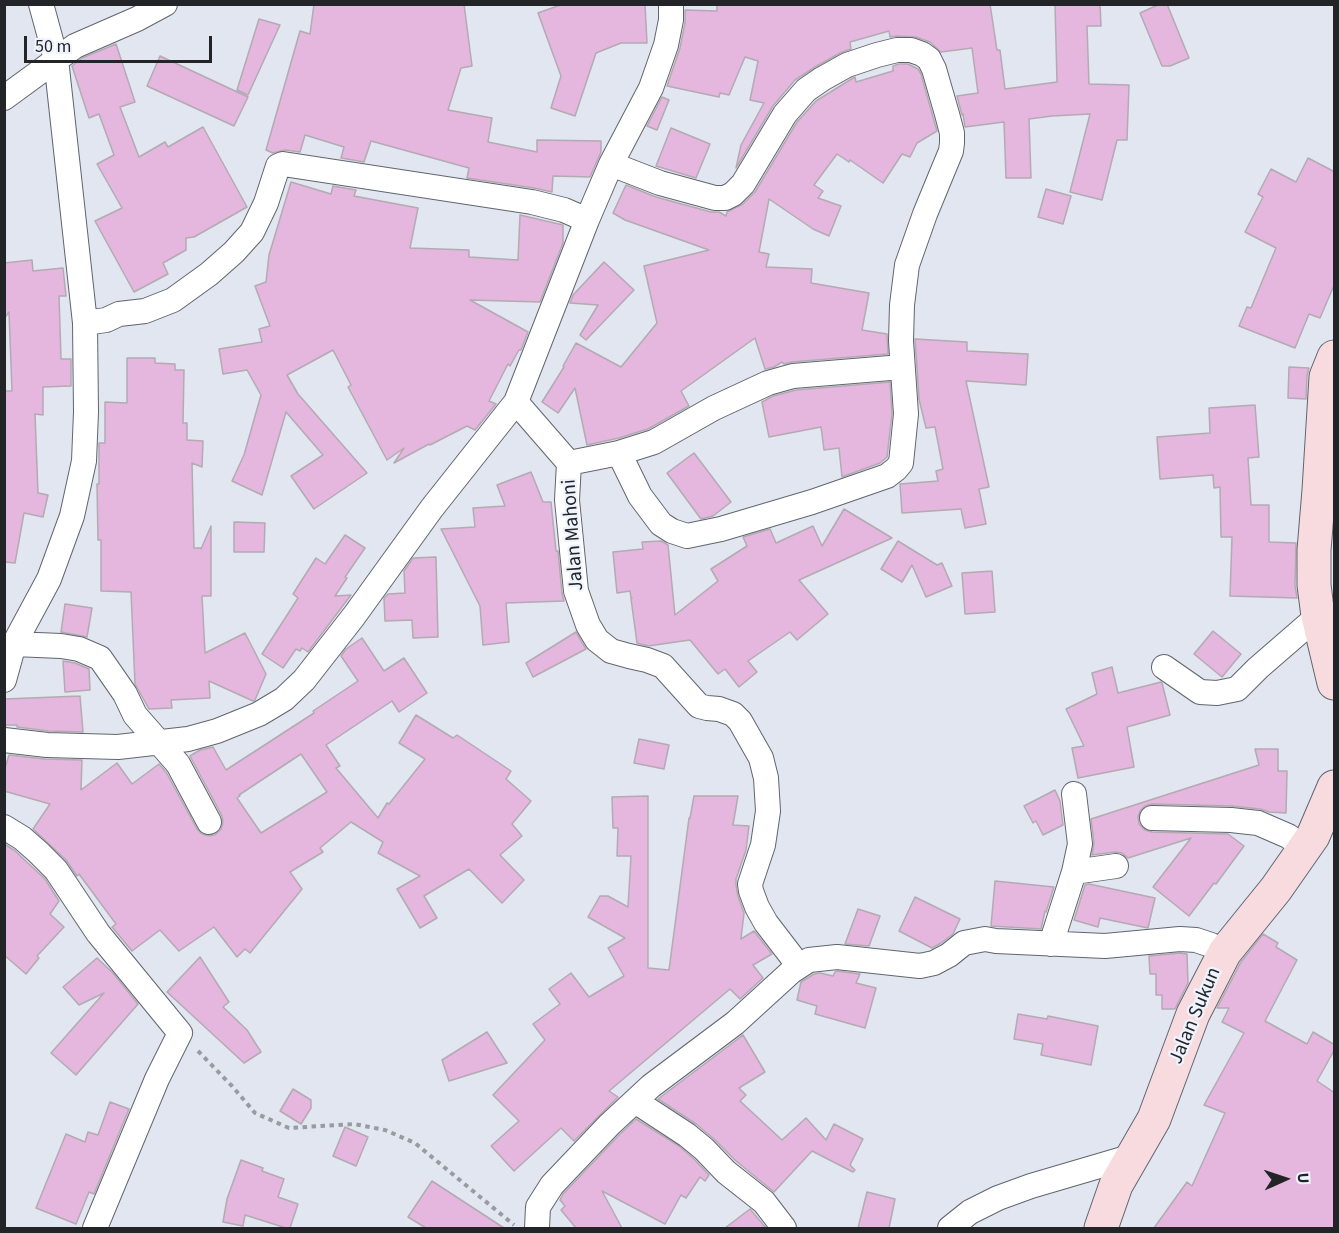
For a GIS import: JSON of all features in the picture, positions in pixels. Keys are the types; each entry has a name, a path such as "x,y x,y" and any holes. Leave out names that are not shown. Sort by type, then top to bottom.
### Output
{"street":[{"path":"4,680 14,644 49,579 72,516 84,461 85,323 56,59 41,4"},
{"path":"4,98 75,46 165,4"},
{"path":"4,740 47,745 118,747 188,739 217,731 259,714 284,699 304,680 354,616 432,508 516,402 587,220 611,165 651,88 666,45 671,20 671,4"},
{"path":"611,165 660,183 715,198 724,198 733,194 743,184 785,114 806,90 847,65 897,50 922,54 934,69 952,133 951,151 907,264 901,341 906,414 901,463 896,469 887,476 812,502 721,529 687,536 661,524 640,496 619,453"},
{"path":"85,323 106,320 119,314 145,312 173,300 209,274 252,232 267,203 278,166 283,164 532,202 564,210 587,220"},
{"path":"1335,357 1326,377 1314,550 1314,585 1318,616 1335,683"},
{"path":"569,463 619,453 654,442 714,408 768,383 793,376 902,367"},
{"name":"Jalan Mahoni","path":"516,402 569,463 567,500 576,591 588,625 597,640 611,651 663,666 699,705 733,714 740,721 761,758 766,778 768,811 763,845 750,884 751,891 766,923 799,966"},
{"path":"1164,667 1200,692 1217,693 1237,689 1318,616"},
{"path":"14,644 61,646 79,649 100,658 125,694 135,715 178,764 209,822"},
{"name":"Jalan Sukun","path":"1101,1228 1116,1185 1154,1119 1193,1014 1224,952 1276,889 1313,836 1335,787"},
{"path":"1051,944 1074,872 1080,844 1074,794"},
{"path":"1152,818 1258,823 1288,836 1304,847"},
{"path":"4,827 22,838 56,870 98,933 180,1033 143,1110 95,1228"},
{"path":"1074,872 1116,866"},
{"path":"537,1228 538,1207 552,1185 609,1125 651,1086 735,1023 799,966 809,960 837,957 920,966 934,963 964,943 985,939 1105,946 1180,939 1196,940 1224,952"},
{"path":"635,1101 687,1135 764,1202 784,1228"},
{"path":"950,1228 970,1212 998,1198 1030,1186 1133,1156"}],"path":[{"path":"180,1033 255,1113 289,1128 354,1124 385,1130 415,1143 518,1228"}],"building":[{"path":"314,4 464,4 472,66 461,68 448,110 492,118 488,142 537,152 537,140 601,141 601,152 590,177 553,176 552,192 467,178 469,168 371,141 364,162 341,158 344,147 305,135 300,152 285,150 273,153 266,150 300,31 310,34"},
{"path":"563,4 645,4 647,43 621,43 596,53 575,116 551,108 561,76 538,13"},
{"path":"717,4 990,4 997,50 1000,50 1005,89 1057,82 1055,4 1100,4 1101,26 1087,26 1089,84 1129,85 1127,140 1117,140 1102,200 1070,192 1090,114 1029,119 1031,178 1006,178 1004,122 965,127 957,96 978,93 972,48 941,52 930,42 916,37 890,37 889,31 850,42 851,49 840,53 795,80 773,106 736,168 741,145 764,103 750,100 758,61 745,57 729,95 720,93 719,97 667,86 680,48 685,10 717,11"},
{"path":"1160,4 1167,4 1189,58 1170,66 1162,66 1140,13"},
{"path":"259,19 280,25 248,95 237,90"},
{"path":"116,44 135,102 120,107 139,157 165,142 168,147 203,127 247,207 194,237 186,238 186,250 163,263 168,274 134,292 95,221 122,208 97,164 114,155 99,114 89,118 72,66 82,58"},
{"path":"160,56 248,97 234,126 147,86"},
{"path":"908,64 918,69 921,74 937,131 917,143 910,157 902,154 883,183 850,160 849,162 837,154 814,185 823,191 818,198 841,206 829,236 813,229 769,199 759,252 769,254 766,267 812,269 811,283 869,293 862,330 887,334 888,354 784,364 782,362 765,369 755,338 681,391 689,406 648,429 587,445 575,388 558,413 542,402 576,343 621,367 657,323 644,266 709,250 625,220 613,213 626,185 656,197 711,212 719,212 726,216 727,212 743,204 755,192 797,122 816,101 855,77 856,82 893,71 893,66"},
{"path":"662,97 669,100 657,130 647,126"},
{"path":"671,128 710,144 696,178 656,166"},
{"path":"1308,158 1335,172 1335,283 1320,318 1309,314 1295,348 1239,326 1247,307 1251,308 1276,248 1245,232 1263,197 1258,194 1271,169 1296,182"},
{"path":"291,182 331,194 333,186 356,190 354,196 418,208 410,248 469,250 469,257 518,260 520,215 563,225 563,243 540,302 470,300 528,332 521,350 510,366 508,364 489,401 496,404 475,430 467,426 394,463 404,448 387,460 348,387 351,385 333,350 287,375 298,394 367,473 314,509 291,476 323,455 286,412 262,495 232,481 244,455 261,395 247,370 223,374 219,349 262,342 259,329 270,326 255,286 266,282 269,255"},
{"path":"1046,189 1071,196 1063,224 1038,217"},
{"path":"32,260 33,271 63,268 66,296 59,296 61,359 71,359 71,386 43,387 43,415 35,414 38,493 48,495 43,517 24,513 15,563 4,562 4,391 12,391 9,312 4,319 4,263"},
{"path":"604,262 634,290 586,340 580,335 598,305 570,303 573,295"},
{"path":"915,339 967,342 967,351 1028,354 1026,385 966,381 989,487 979,489 986,524 965,528 961,509 902,513 900,484 938,481 936,471 943,469 935,427 926,428 919,399"},
{"path":"127,358 155,358 155,363 175,364 175,370 184,370 183,423 187,423 187,440 203,441 202,467 192,463 194,548 201,549 211,526 211,596 202,596 205,653 245,633 266,674 253,701 209,681 210,698 171,700 172,708 149,709 135,684 131,592 101,591 101,540 98,540 99,443 105,443 105,402 127,403"},
{"path":"1289,367 1309,368 1306,399 1288,398"},
{"path":"890,382 892,414 887,457 880,463 842,477 839,448 824,450 821,427 769,437 762,402 773,396 796,390"},
{"path":"1255,405 1259,457 1248,458 1251,505 1269,505 1269,542 1296,543 1297,598 1230,596 1232,537 1221,537 1220,487 1214,488 1213,475 1160,479 1157,437 1210,433 1209,408"},
{"path":"694,453 731,502 713,516 701,519 667,473"},
{"path":"531,472 543,502 551,502 564,601 506,603 509,642 483,645 480,606 441,529 475,527 473,508 505,506 497,485"},
{"path":"844,509 892,538 799,580 828,614 797,640 790,632 748,661 757,672 739,687 725,669 718,674 690,640 648,646 637,643 632,598 630,591 617,593 613,552 643,549 642,542 661,541 668,545 675,615 718,581 711,569 747,546 743,537 770,529 776,543 813,526 822,546"},
{"path":"234,522 265,523 264,552 234,552"},
{"path":"345,535 365,548 335,596 351,595 308,652 302,648 300,651 296,649 283,668 262,654 298,598 293,594 316,558 325,564"},
{"path":"898,541 937,565 942,563 952,586 926,597 912,565 902,582 881,569"},
{"path":"436,557 438,637 413,638 412,620 385,621 384,598 388,594 405,593 404,571 413,558"},
{"path":"992,571 995,612 965,614 962,573"},
{"path":"65,604 92,608 87,637 61,632"},
{"path":"1213,631 1241,654 1222,677 1194,654"},
{"path":"576,632 586,649 533,677 526,663"},
{"path":"362,638 384,671 404,658 427,693 399,712 392,701 326,745 340,766 336,768 378,818 387,803 389,804 425,759 399,743 416,715 453,738 457,735 511,771 506,779 531,801 512,824 522,836 500,855 524,880 502,903 469,869 424,896 437,918 420,928 397,889 420,876 378,853 383,842 351,822 320,848 323,852 290,872 302,889 250,953 245,949 237,957 214,927 179,951 160,930 132,951 112,927 116,924 79,874 77,876 66,860 33,829 50,804 4,791 4,771 9,755 82,760 81,790 117,763 132,784 159,764 166,772 197,829 202,834 215,835 221,829 222,816 190,756 200,750 213,747 226,770 314,713 313,711 358,681 341,656 346,649","holes":["301,754 327,792 261,833 237,798"]},
{"path":"63,661 89,669 90,690 65,692"},
{"path":"1112,667 1118,693 1161,682 1170,715 1127,727 1134,767 1078,778 1072,748 1084,746 1066,709 1097,694 1092,673"},
{"path":"80,696 83,732 48,731 5,725 5,699"},
{"path":"639,739 669,745 664,769 634,763"},
{"path":"1255,749 1278,749 1278,771 1287,771 1286,813 1231,806 1152,804 1140,811 1139,824 1145,830 1228,834 1244,846 1189,916 1153,887 1191,838 1128,858 1122,853 1115,852 1092,855 1094,843 1091,819 1259,765"},
{"path":"1055,790 1060,801 1063,825 1043,835 1036,821 1033,823 1024,806"},
{"path":"648,796 648,968 669,970 689,818 694,796 738,796 733,825 749,826 746,850 736,879 738,896 744,913 741,939 754,931 772,954 753,965 763,978 740,999 730,989 609,1091 618,1097 574,1141 561,1128 514,1171 491,1146 519,1121 493,1095 545,1040 533,1024 560,1004 549,989 571,973 589,997 624,976 608,948 625,938 588,917 600,896 608,896 628,907 631,856 617,856 618,828 613,828 612,797"},
{"path":"4,844 14,850 45,879 59,901 50,914 64,927 37,956 39,958 26,974 4,955"},
{"path":"995,881 1054,887 1041,929 991,926"},
{"path":"1085,885 1155,898 1148,928 1100,918 1098,927 1074,920"},
{"path":"915,897 960,919 953,934 932,948 899,931"},
{"path":"858,909 880,916 869,946 845,944"},
{"path":"1263,934 1278,943 1276,947 1297,960 1265,1021 1307,1044 1313,1032 1335,1045 1317,1081 1335,1093 1335,1228 1154,1228 1187,1182 1192,1186 1225,1113 1204,1105 1244,1033 1222,1022 1229,1008 1217,1008 1241,962"},
{"path":"1187,954 1188,983 1175,1009 1162,1009 1162,995 1156,995 1156,974 1150,974 1149,956"},
{"path":"200,957 229,1002 223,1007 247,1030 261,1052 244,1063 167,992"},
{"path":"97,958 113,973 138,1004 76,1075 51,1053 104,993 79,1005 63,987"},
{"path":"837,971 860,974 856,983 876,988 865,1028 815,1014 817,1006 797,1000 801,982 814,974 833,976"},
{"path":"1018,1014 1047,1019 1048,1016 1098,1026 1091,1065 1041,1055 1043,1044 1014,1039"},
{"path":"487,1032 507,1063 449,1081 442,1060"},
{"path":"743,1035 765,1072 739,1088 746,1095 740,1101 782,1140 806,1118 826,1140 834,1124 863,1139 850,1165 855,1170 853,1172 812,1151 774,1192 696,1124 658,1099"},
{"path":"293,1089 311,1100 311,1108 301,1124 280,1111"},
{"path":"110,1102 129,1109 94,1194 89,1192 76,1224 36,1208 66,1134 85,1142 88,1132 98,1135"},
{"path":"636,1119 679,1146 709,1175 705,1181 700,1177 686,1198 681,1195 665,1224 602,1191 622,1228 576,1228 561,1210 565,1206 560,1200 563,1194"},
{"path":"345,1127 368,1137 356,1166 333,1156"},
{"path":"241,1160 284,1179 278,1197 298,1204 290,1228 245,1215 243,1226 223,1222 227,1199"},
{"path":"432,1181 504,1228 426,1228 408,1217"},
{"path":"867,1192 895,1199 889,1228 858,1228"},
{"path":"750,1209 766,1228 725,1228"}]}
